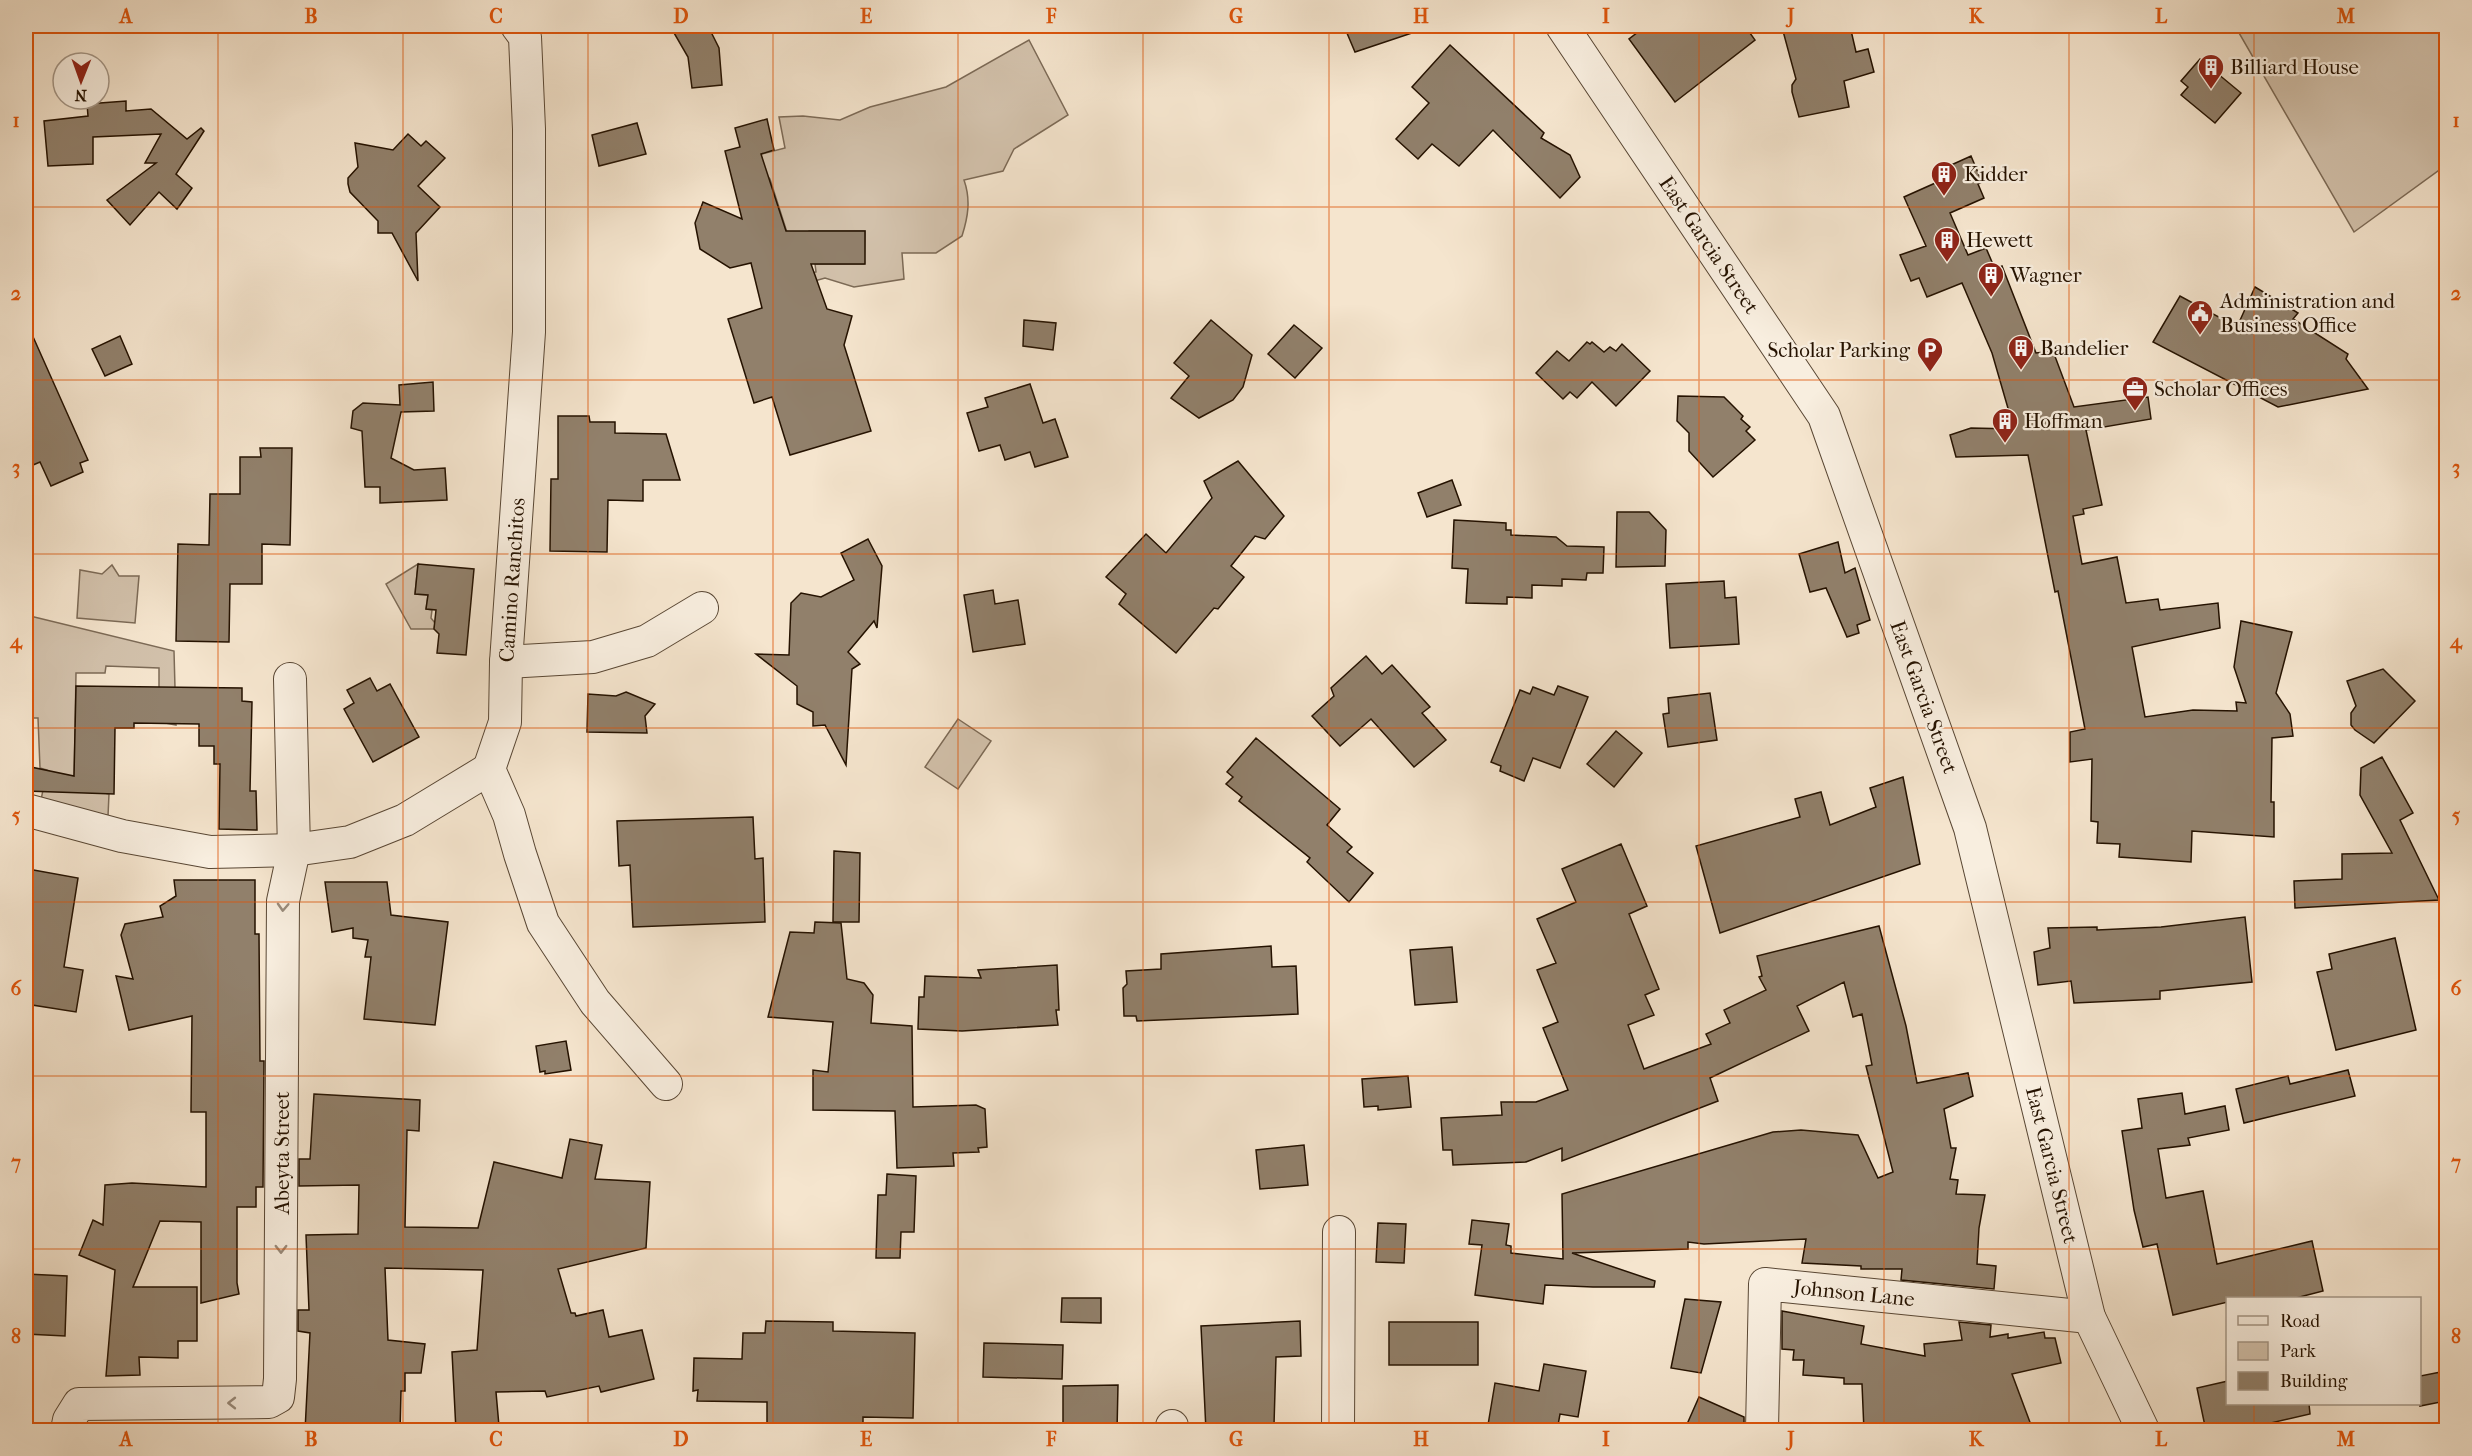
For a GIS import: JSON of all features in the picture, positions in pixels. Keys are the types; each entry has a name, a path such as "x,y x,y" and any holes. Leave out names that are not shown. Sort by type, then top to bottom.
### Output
{"street":[{"name":"Camino Ranchitos","path":"489,769 505,722 506,662 529,332 529,118 525,37 517,26"},
{"name":"East Garcia Street","path":"1562,26 1824,416 1970,828 2089,1317 2143,1431"},
{"path":"506,662 593,657 646,641 702,608"},
{"name":"Abeyta Street","path":"67,1431 69,1420 79,1404 269,1402 278,1397 280,1379 283,901 294,850 290,680"},
{"path":"26,810 122,836 210,852 294,850 351,842 405,820 489,769 509,815 543,923 595,1002 666,1084"},
{"path":"1338,1431 1339,1232"},
{"name":"Johnson Lane","path":"1762,1431 1765,1284 2089,1317"}],"green space":[{"path":"2235,26 2446,26 2446,165 2354,232"},
{"path":"1029,40 1068,115 1014,149 1003,171 964,180 968,208 962,236 936,253 902,253 904,279 854,287 825,278 804,284 783,280 816,272 815,264 864,264 865,231 809,231 792,248 770,179 751,157 785,148 779,117 803,116 840,120 870,107 946,87"},
{"path":"418,564 415,594 428,595 426,609 432,610 431,618 435,623 434,629 411,629 386,584"},
{"path":"112,565 119,576 139,576 135,623 77,618 80,570 102,574"},
{"path":"26,615 174,651 176,725 166,723 159,688 159,668 106,666 105,673 76,673 74,786 109,794 108,816 41,800 47,770 40,768 38,718 29,718"},
{"path":"958,719 991,741 958,789 925,767"}],"building":[{"path":"670,26 708,26 719,48 722,85 692,88 688,57"},
{"path":"1344,26 1421,26 1421,30 1355,52"},
{"path":"1646,26 1745,26 1755,40 1675,102 1629,39"},
{"path":"1802,26 1850,26 1856,52 1868,49 1874,72 1844,81 1849,107 1799,117 1792,92 1792,85 1796,79 1783,31"},
{"path":"1450,45 1544,133 1541,138 1570,155 1580,177 1560,198 1493,130 1459,166 1432,144 1418,159 1396,139 1429,103 1412,87"},
{"name":"Billiard House","path":"2200,59 2241,93 2215,123 2181,95 2188,87 2181,81"},
{"path":"126,101 126,111 151,109 187,139 201,128 204,131 176,174 192,188 177,209 159,192 130,225 107,200 156,163 145,163 161,134 93,137 93,164 48,166 44,121 88,116 88,111 111,111 111,102"},
{"path":"767,119 774,150 761,154 786,231 865,231 865,264 811,264 827,309 852,316 844,345 871,431 790,455 772,397 754,403 728,319 762,308 751,263 730,268 700,249 695,223 703,202 742,219 725,151 740,147 735,128"},
{"path":"637,123 646,154 599,166 592,135"},
{"path":"408,134 421,146 426,141 445,158 418,186 440,207 416,233 418,281 392,233 378,233 378,221 350,192 348,184 348,178 358,167 355,143 393,150"},
{"path":"1971,156 1982,182 1978,184 1984,198 1950,213 1968,255 1986,248 1995,269 2002,266 2036,353 2053,351 2074,407 2148,397 2151,419 2086,430 2102,505 2083,509 2084,514 2073,516 2082,564 2117,557 2126,603 2158,599 2160,610 2218,603 2220,628 2132,647 2145,717 2193,710 2237,711 2236,702 2246,703 2234,667 2241,621 2292,632 2276,693 2290,714 2293,736 2272,738 2271,802 2274,802 2274,837 2192,831 2191,862 2119,857 2120,844 2097,843 2098,822 2091,821 2092,759 2070,762 2070,732 2085,729 2028,455 1956,457 1950,435 1971,428 2014,429 1992,353 1962,283 1927,297 1919,278 1911,281 1900,255 1926,246 1904,197 1942,180 1938,171"},
{"path":"2255,287 2298,313 2293,319 2348,354 2346,359 2368,389 2278,407 2153,342 2180,296 2237,327"},
{"path":"1024,320 1056,323 1053,350 1023,346"},
{"path":"1211,320 1252,355 1243,387 1233,400 1199,418 1171,398 1189,376 1174,363"},
{"path":"26,321 88,460 80,463 83,472 51,486 40,462 26,468"},
{"path":"1294,325 1322,348 1295,378 1268,354"},
{"path":"120,336 132,364 105,376 92,349"},
{"path":"1587,342 1590,344 1592,342 1604,352 1610,347 1616,351 1622,344 1650,371 1616,406 1592,382 1577,398 1570,392 1563,399 1536,373 1557,351 1569,361"},
{"path":"433,382 434,411 401,412 391,458 414,470 445,468 447,500 380,503 380,487 365,487 362,431 351,428 353,411 363,403 400,405 399,385"},
{"path":"1030,384 1043,423 1055,419 1068,457 1035,467 1030,452 1005,460 1000,445 979,451 967,413 988,407 985,398"},
{"path":"1678,396 1724,397 1743,416 1741,419 1750,427 1746,431 1755,440 1713,477 1689,451 1689,433 1677,421"},
{"path":"558,416 589,416 590,422 615,422 615,433 666,434 680,480 643,480 643,501 608,500 607,552 550,551 551,479 558,479"},
{"path":"260,448 292,448 290,545 262,544 262,584 230,584 229,642 176,641 178,544 209,545 210,494 240,494 240,457 261,457"},
{"path":"1238,461 1284,516 1265,539 1255,536 1231,566 1244,577 1218,609 1214,608 1176,653 1119,604 1126,594 1106,577 1146,534 1166,553 1212,498 1204,481"},
{"path":"1452,480 1461,505 1427,517 1418,493"},
{"path":"1617,512 1649,512 1666,530 1665,566 1616,567"},
{"path":"1454,520 1506,523 1506,530 1511,530 1511,535 1556,537 1567,546 1604,547 1603,573 1587,573 1586,580 1562,579 1562,586 1532,585 1532,598 1507,597 1507,604 1466,603 1468,569 1452,568"},
{"path":"868,539 882,566 877,628 874,621 848,652 860,664 852,669 846,765 825,725 813,726 813,712 797,704 797,686 756,654 789,655 791,603 801,593 821,597 854,580 841,553"},
{"path":"1838,542 1845,573 1855,568 1870,620 1857,625 1859,633 1847,637 1826,588 1810,592 1799,554"},
{"path":"418,564 474,569 466,655 437,653 439,634 434,629 436,610 426,609 428,595 415,594"},
{"path":"1724,581 1725,598 1736,597 1739,644 1670,648 1666,584"},
{"path":"993,590 995,604 1018,600 1025,644 973,652 964,595"},
{"path":"1366,656 1382,674 1392,665 1430,707 1422,713 1446,740 1414,767 1371,719 1340,746 1312,716 1334,696 1331,688"},
{"path":"2383,669 2415,701 2374,743 2351,725 2351,713 2356,706 2347,681"},
{"path":"370,678 377,691 390,684 419,737 373,762 344,709 354,703 347,690"},
{"path":"76,686 242,688 242,701 252,702 250,791 256,791 257,830 219,829 220,764 214,764 214,746 199,746 199,724 134,723 134,728 115,728 114,794 26,791 26,766 74,776"},
{"path":"1558,686 1588,697 1560,768 1533,758 1524,781 1500,771 1501,766 1491,762 1520,690 1530,694 1533,687 1554,695"},
{"path":"626,692 655,704 645,716 647,733 587,732 588,694 616,696"},
{"path":"1710,693 1717,740 1668,747 1663,714 1669,713 1668,698"},
{"path":"1616,731 1642,753 1614,787 1587,764"},
{"path":"1256,738 1340,809 1327,825 1352,847 1347,852 1373,873 1349,902 1307,862 1310,858 1239,801 1242,797 1226,784 1233,777 1227,772"},
{"path":"2382,757 2413,813 2400,820 2439,900 2295,908 2294,881 2342,879 2342,854 2392,853 2360,795 2361,768"},
{"path":"1903,777 1920,864 1720,933 1696,846 1800,817 1795,799 1821,792 1830,825 1876,807 1870,788"},
{"path":"753,817 755,859 763,858 765,922 633,927 630,865 619,866 617,821"},
{"path":"1621,844 1647,906 1629,914 1659,989 1645,995 1654,1015 1628,1025 1644,1069 1711,1044 1706,1034 1730,1023 1724,1010 1766,990 1759,977 1762,976 1757,956 1879,926 1906,1026 1917,1083 1968,1073 1973,1096 1944,1109 1951,1148 1956,1148 1950,1179 1958,1180 1956,1194 1985,1195 1979,1228 1977,1264 1996,1266 1994,1289 1901,1280 1902,1269 1861,1269 1861,1266 1802,1263 1806,1239 1704,1244 1688,1242 1688,1249 1572,1253 1655,1281 1654,1287 1545,1285 1543,1304 1475,1295 1482,1245 1469,1244 1472,1220 1509,1224 1506,1245 1511,1246 1511,1253 1563,1259 1562,1194 1773,1132 1801,1130 1858,1135 1878,1178 1893,1172 1866,1066 1872,1065 1862,1014 1853,1017 1844,982 1797,1006 1809,1031 1710,1078 1718,1101 1562,1161 1562,1148 1526,1162 1453,1165 1452,1150 1443,1150 1441,1118 1502,1115 1501,1102 1536,1102 1568,1090 1543,1028 1558,1022 1537,970 1556,963 1537,919 1576,902 1562,869"},
{"path":"834,851 860,853 859,922 833,922"},
{"path":"28,869 78,878 64,967 83,970 76,1012 26,1004"},
{"path":"174,880 255,880 255,934 259,934 260,1061 264,1061 263,1187 256,1187 256,1207 237,1207 239,1294 201,1303 201,1222 160,1221 133,1287 197,1287 197,1341 178,1341 178,1358 139,1357 140,1375 106,1376 115,1270 79,1255 93,1220 103,1225 105,1185 132,1183 206,1187 206,1112 191,1112 192,1016 129,1030 116,976 133,979 121,935 125,924 163,917 160,906 176,896"},
{"path":"325,882 387,882 391,915 448,922 435,1025 364,1019 371,957 365,957 368,940 353,938 353,928 332,932"},
{"path":"2245,917 2252,982 2160,991 2160,999 2074,1003 2071,981 2038,985 2034,952 2050,948 2048,928 2097,927 2097,930 2161,927"},
{"path":"815,922 841,923 847,979 864,983 873,995 871,1023 912,1026 913,1107 976,1105 985,1109 987,1147 978,1148 979,1152 953,1153 954,1166 897,1168 895,1111 813,1110 813,1070 828,1072 833,1022 768,1017 790,932 814,933"},
{"path":"2395,938 2416,1030 2336,1050 2317,972 2332,969 2329,954"},
{"path":"1271,946 1272,967 1296,966 1298,1014 1137,1021 1136,1016 1124,1016 1123,988 1127,984 1126,971 1161,969 1161,954"},
{"path":"1452,947 1457,1002 1415,1005 1410,950"},
{"path":"1057,965 1058,1025 962,1031 918,1029 919,997 924,997 925,976 981,978 978,970"},
{"path":"566,1041 571,1070 545,1074 545,1071 540,1072 536,1046"},
{"path":"2348,1070 2355,1096 2244,1123 2236,1089 2288,1076 2290,1084"},
{"path":"1408,1076 1411,1107 1378,1110 1378,1106 1364,1107 1362,1079"},
{"path":"2182,1093 2185,1114 2225,1106 2229,1130 2188,1138 2190,1145 2158,1149 2166,1198 2203,1191 2217,1264 2312,1241 2323,1291 2300,1297 2226,1297 2226,1302 2173,1315 2157,1244 2143,1247 2134,1210 2122,1131 2142,1128 2138,1099"},
{"path":"314,1094 420,1100 419,1131 407,1130 405,1227 478,1228 494,1162 562,1178 570,1139 602,1145 595,1179 650,1182 646,1248 558,1269 571,1313 575,1313 576,1316 603,1310 609,1337 642,1330 654,1379 601,1392 599,1386 547,1397 545,1391 496,1392 499,1426 486,1426 486,1431 456,1431 452,1352 477,1350 483,1270 385,1268 388,1340 425,1344 421,1373 405,1373 405,1391 401,1391 400,1431 305,1431 310,1333 298,1331 298,1310 309,1310 306,1235 358,1234 359,1185 299,1186 299,1159 310,1159"},
{"path":"1304,1145 1308,1185 1260,1189 1256,1150"},
{"path":"887,1174 916,1176 914,1232 901,1232 900,1258 876,1258 878,1195 886,1195"},
{"path":"1378,1223 1406,1224 1404,1263 1376,1262"},
{"path":"26,1274 67,1276 65,1336 26,1334"},
{"path":"1062,1298 1101,1298 1101,1323 1061,1322"},
{"path":"1685,1299 1721,1302 1701,1373 1671,1368"},
{"path":"1782,1311 1864,1326 1861,1344 1925,1356 1924,1344 1962,1340 1959,1322 1991,1325 1990,1337 2008,1334 2008,1338 2044,1332 2045,1338 2055,1338 2061,1363 2012,1374 2031,1425 2011,1431 1864,1431 1862,1384 1844,1384 1844,1378 1803,1375 1804,1360 1793,1360 1794,1350 1782,1349"},
{"path":"766,1321 833,1322 833,1331 915,1333 913,1418 863,1417 863,1428 856,1428 856,1431 818,1431 818,1426 767,1426 767,1402 697,1401 698,1390 693,1391 694,1358 742,1359 743,1333 765,1333"},
{"path":"1300,1321 1301,1356 1276,1357 1274,1425 1257,1424 1257,1431 1206,1431 1201,1326"},
{"path":"1389,1322 1478,1322 1478,1365 1389,1365"},
{"path":"984,1343 1063,1345 1062,1379 983,1377"},
{"path":"1544,1364 1586,1371 1578,1417 1560,1414 1557,1431 1487,1431 1495,1383 1539,1391"},
{"path":"2446,1371 2446,1401 2420,1406 2421,1376"},
{"path":"2226,1381 2226,1405 2309,1405 2310,1414 2236,1431 2206,1431 2197,1388"},
{"path":"1118,1385 1117,1431 1063,1431 1063,1386"},
{"path":"1699,1397 1744,1417 1744,1431 1684,1431"}],"place":[{"name":"Billiard House","path":"2211,90"},
{"name":"Kidder","path":"1944,197"},
{"name":"Hewett","path":"1947,263"},
{"name":"Wagner","path":"1991,298"},
{"name":"Administration and Business Office","path":"2200,336"},
{"name":"Bandelier","path":"2021,371"},
{"name":"Scholar Parking","path":"1930,373"},
{"name":"Scholar Offices","path":"2135,412"},
{"name":"Hoffman","path":"2005,444"}]}
